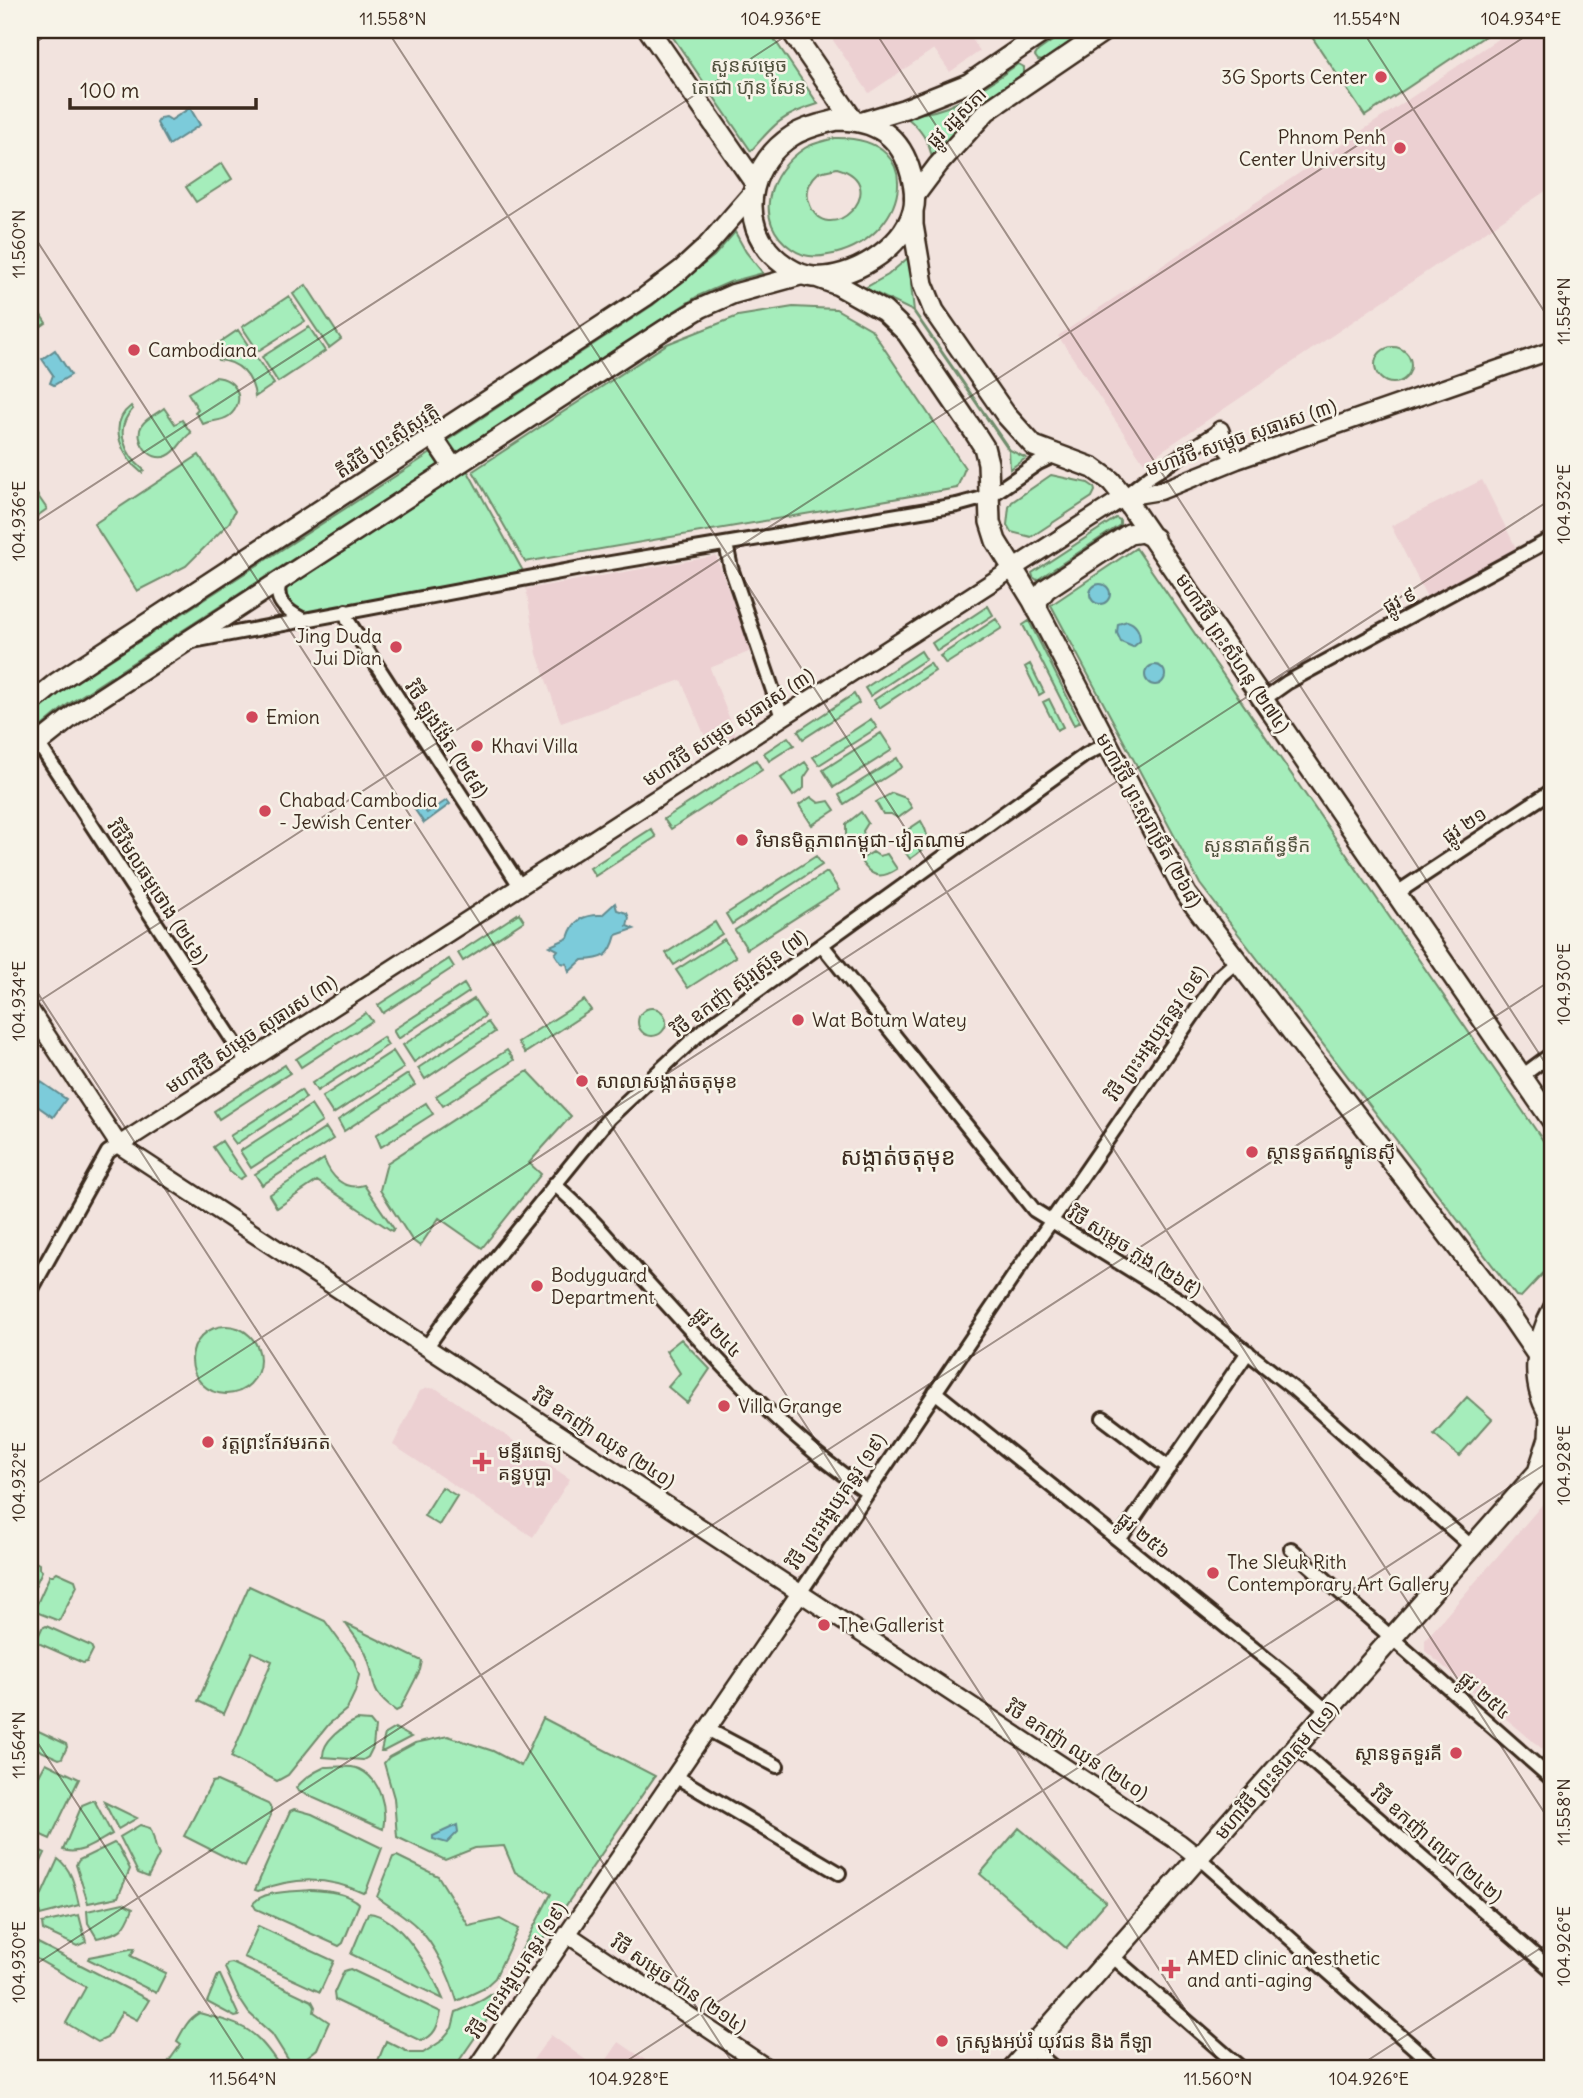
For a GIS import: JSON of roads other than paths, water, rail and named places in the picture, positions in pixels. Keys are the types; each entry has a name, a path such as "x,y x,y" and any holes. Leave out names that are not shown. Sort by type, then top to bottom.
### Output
{"main road":[{"path":"649,30 753,189"},
{"path":"792,30 857,121"},
{"name":"ផ្លូវ រដ្ឋសភា","path":"857,121 904,109 969,83 1047,30"},
{"name":"ផ្លូវ រដ្ឋសភា","path":"914,204 938,165 987,111 1106,30"},
{"path":"34,747 74,715 701,308 733,294 809,276 847,272 890,246 902,231 914,204 913,180 902,148 890,136 857,121 821,124 792,136 771,154 753,189 755,228 763,243 773,256 809,276"},
{"name":"តីរវិថី ព្រះស៊ីសុវត្តិ","path":"30,704 57,682 663,284 706,247 753,189"},
{"name":"មហាវិថី ព្រះសីហនុ (២៧៤)","path":"914,204 913,225 923,284 934,311 1016,429 1034,446 1093,468 1111,481 1124,497 1553,1122"},
{"name":"មហាវិថី ព្រះសុរាម្រឹត (២៦៨)","path":"809,276 838,285 884,311 907,333 984,447 988,463 990,522 993,532 1038,611 1186,894 1512,1318 1536,1353"},
{"path":"432,436 453,467"},
{"path":"1038,611 1037,601 1046,589 1129,534 1142,532 1154,538"},
{"path":"1552,1418 1539,1385 1536,1353 1543,1328 1553,1309"},
{"name":"មហាវិថី ព្រះនរោត្តម (៤១)","path":"1013,2068 1472,1547 1546,1468 1552,1418"}],"street":[{"name":"មហាវិថី សម្តេច សុធារស (៣)","path":"30,1292 108,1152 1124,497 1160,491 1237,460 1553,350"},
{"path":"1124,497 1150,476 1220,430 1226,447 1237,460"},
{"path":"186,642 346,611 957,505 990,496 1038,463 1055,455"},
{"name":"ផ្លូវ ៩","path":"1264,699 1289,682 1553,538"},
{"path":"726,544 731,568 782,717"},
{"path":"281,580 278,587 281,603 285,610 302,619"},
{"name":"វិថី ឡុងង៉ែត (២៥៨)","path":"346,611 348,621 520,886"},
{"name":"វិថី ឧកញ៉ា ស៊ួរស៊្រុន (៧)","path":"426,1348 437,1330 609,1118 703,1030 1085,755 1106,744"},
{"name":"វិថីវិមលធម្មថោង (២៤៦)","path":"34,747 247,1062"},
{"name":"ផ្លូវ ២១","path":"1396,893 1553,790"},
{"name":"វិថី សម្តេច ភួង (២៦៥)","path":"822,945 1034,1210 1186,1304 1294,1389 1472,1547"},
{"name":"វិថី ព្រះអង្គយុគន្ធរ (១៩)","path":"475,2068 1220,976 1237,961"},
{"name":"វិថី ឧកញ៉ា ឈុន (២៤០)","path":"30,1010 119,1145 1199,1858"},
{"path":"1522,1076 1553,1053"},
{"name":"ផ្លូវ ២៤៤","path":"554,1184 574,1201 771,1415 844,1476 868,1492"},
{"path":"1119,1540 1248,1352"},
{"name":"ផ្លូវ ២៥៦","path":"935,1392 1327,1711"},
{"path":"1103,1418 1169,1468"},
{"name":"ផ្លូវ ២៥៤","path":"1291,1549 1553,1780"},
{"path":"707,1729 777,1766"},
{"name":"វិថី ឧកញ៉ា ពេជ្រ (២៤២)","path":"1296,1746 1553,1971"},
{"path":"674,1776 839,1873"},
{"path":"1199,1858 1437,2068"},
{"name":"វិថី សម្តេច ប៉ាន (២១៤)","path":"567,1934 767,2068"},
{"path":"1112,1956 1241,2068"},
{"path":"1031,2048 1054,2068"}],"water":[{"path":"190,108 200,125 169,145 157,123 160,118 171,120"},
{"path":"55,350 71,375 54,385 50,383 53,375 42,359"},
{"path":"1096,584 1104,584 1110,594 1104,604 1096,604 1090,598 1090,590"},
{"path":"1127,621 1136,626 1139,634 1140,641 1133,647 1121,642 1117,633 1118,624"},
{"path":"1155,665 1162,668 1165,675 1162,682 1155,685 1148,682 1145,675 1148,668"},
{"path":"447,800 450,804 424,823 413,807 419,803 427,813"},
{"path":"615,903 617,910 627,913 627,926 634,929 616,935 605,955 582,960 569,972 567,964 561,963 555,954 558,950 550,946 568,938 580,919 602,915"},
{"path":"34,1077 66,1099 53,1117 30,1101 30,1083"},
{"path":"457,1825 458,1832 447,1843 433,1839 433,1836"}],"place":[{"name":"3G Sports Center","path":"1381,77"},
{"name":"Phnom Penh Center University","path":"1400,148"},
{"name":"Cambodiana","path":"134,350"},
{"name":"Jing Duda Jui Dian","path":"396,647"},
{"name":"Emion","path":"252,717"},
{"name":"Khavi Villa","path":"477,746"},
{"name":"Chabad Cambodia - Jewish Center","path":"265,811"},
{"name":"វិមានមិត្តភាពកម្ពុជា-វៀតណាម","path":"742,840"},
{"name":"Wat Botum Watey","path":"798,1020"},
{"name":"សាលាសង្កាត់ចតុមុខ","path":"582,1081"},
{"name":"ស្ថានទូតឥណ្ឌូនេស៊ី","path":"1252,1152"},
{"name":"Bodyguard Department","path":"537,1286"},
{"name":"Villa Grange","path":"724,1406"},
{"name":"វត្តព្រះកែវមរកត","path":"208,1442"},
{"name":"មន្ទីរពេទ្យ គន្ធបុប្ផា","path":"482,1462"},
{"name":"The Sleuk Rith Contemporary Art Gallery","path":"1213,1573"},
{"name":"The Gallerist","path":"824,1625"},
{"name":"ស្ថានទូតទួរគី","path":"1456,1753"},
{"name":"AMED clinic anesthetic and anti-aging","path":"1171,1969"},
{"name":"ក្រសួងអប់រំ យុវជន និង កីឡា","path":"942,2041"}],"district":[{"name":"សង្កាត់ចតុមុខ","path":"898,1157"}],"park label":[{"name":"សួនសម្តេច តេជោ ហ៊ុន សែន","path":"749,76"},
{"name":"សួននាគព័ន្ធទឹក","path":"1257,845"}]}
